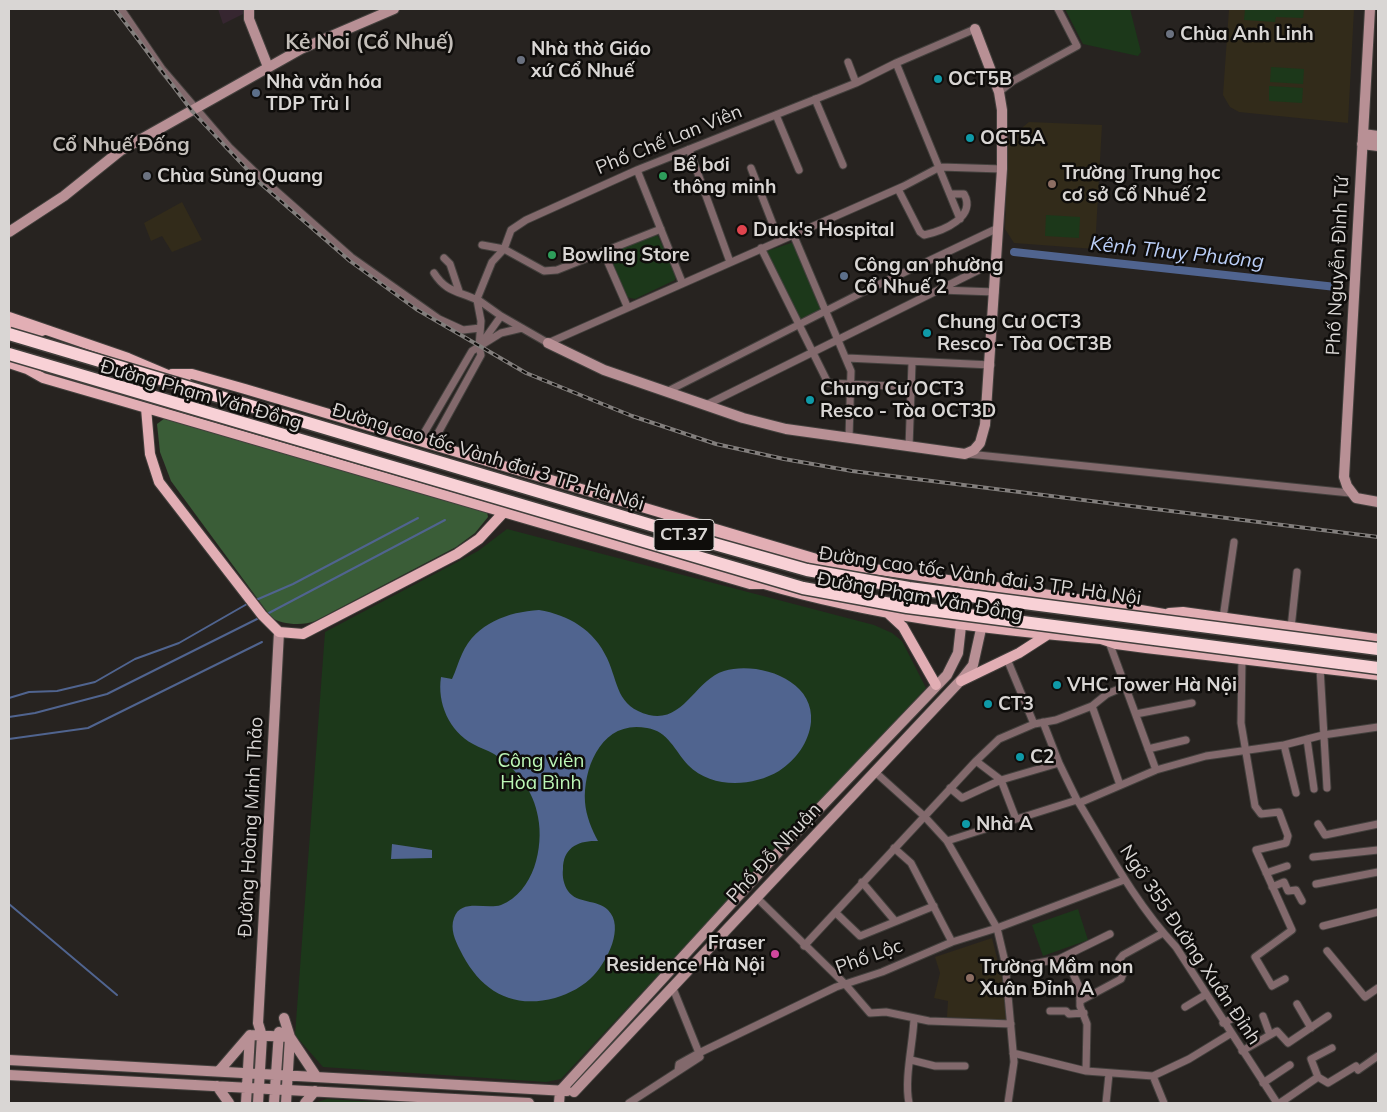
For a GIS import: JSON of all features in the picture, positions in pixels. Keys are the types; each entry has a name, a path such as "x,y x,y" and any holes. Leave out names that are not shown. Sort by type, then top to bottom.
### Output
{"highway":[{"name":"Đường cao tốc Vành đai 3 TP. Hà Nội","path":"9,334 718,545 808,570 910,588 1378,647"},
{"name":"Đường cao tốc Vành đai 3 TP. Hà Nội","path":"9,354 712,563 803,588 907,607 1378,669"}],"main road":[{"name":"Đường Phạm Văn Đồng","path":"9,317 94,345 169,374 189,384 584,501 810,562 826,562 1164,614 1182,621 1378,647"},
{"name":"Đường Phạm Văn Đồng","path":"9,326 27,331 46,330"},
{"name":"Đường Phạm Văn Đồng","path":"9,363 27,369 44,378 750,584 764,584 800,594 888,613 961,626 1105,640 1146,648 1378,675"},
{"name":"Đường Phạm Văn Đồng","path":"27,369 45,369 314,445 752,576 764,584"},
{"name":"Đường Phạm Văn Đồng","path":"169,374 192,374 810,555 826,562"},
{"path":"146,408 150,454 159,482 246,595 279,632 303,634 457,554 479,539 504,512"},
{"path":"961,626 966,584"},
{"path":"981,628 986,587"},
{"name":"Đường Phạm Văn Đồng","path":"1164,614 1183,612 1378,639"},
{"path":"888,613 903,627 936,684"},
{"path":"961,681 1007,659 1047,635"},
{"name":"Đường Phạm Văn Đồng","path":"1105,640 1116,636 1378,669"}],"street":[{"path":"121,9 162,69 229,147 351,257 439,319 463,330 480,328"},
{"path":"249,9 249,19 268,67"},
{"path":"9,232 64,196 113,156 301,49 394,9"},
{"path":"999,92 1013,81 1077,46 1058,9"},
{"name":"Phố Nguyễn Đình Tứ","path":"1350,493 1344,477 1370,9"},
{"path":"964,454 974,450 980,443 983,434 991,365 1002,169 1002,110 999,92 975,30"},
{"name":"Phố Chế Lan Viên","path":"477,300 492,262 504,249 511,230 538,213 637,170 856,83 896,63 975,30"},
{"path":"848,62 856,83"},
{"path":"896,63 960,219"},
{"path":"815,99 843,165"},
{"path":"776,115 799,170"},
{"path":"1362,139 1378,136"},
{"path":"1362,139 1378,146"},
{"path":"689,149 730,262"},
{"path":"548,343 682,282 898,188 940,167 1002,169"},
{"path":"751,168 779,240"},
{"path":"637,170 682,282"},
{"path":"898,188 920,232 924,235 960,219 966,214 967,198 964,194 950,194"},
{"path":"666,392 799,324 998,228"},
{"path":"482,245 504,249 544,271 557,270 660,229"},
{"path":"793,234 840,340 851,371 849,438"},
{"path":"761,248 828,383 911,387"},
{"path":"603,251 628,306"},
{"path":"444,258 450,264 459,291"},
{"path":"706,406 997,261"},
{"path":"434,273 441,284 450,290 459,291 477,300 548,343 604,370 706,406 786,429 964,454 1350,493 1356,498 1378,502"},
{"path":"938,290 995,292"},
{"path":"432,444 481,356 477,300"},
{"path":"479,347 501,316"},
{"path":"420,440 472,351 501,333 522,328"},
{"path":"847,358 912,363 991,365"},
{"path":"909,447 912,363"},
{"path":"1223,618 1234,542"},
{"path":"1291,628 1297,572"},
{"name":"Phố Đỗ Nhuận","path":"560,1091 716,919 946,675 954,664 958,653 961,626"},
{"name":"Phố Đỗ Nhuận","path":"574,1092 874,771 961,681 974,665 981,628"},
{"name":"Đường Hoàng Minh Thảo","path":"258,1103 262,1036 258,1023 279,632"},
{"path":"1105,640 1126,686 1156,770"},
{"path":"1242,658 1241,716 1245,750 1258,812 1265,815 1279,812 1288,836 1286,843 1256,850 1292,930 1256,958 1272,986 1285,979"},
{"path":"1007,659 1034,724"},
{"path":"1320,668 1327,788"},
{"path":"804,946 950,788 999,739 1034,724 1056,720 1092,706 1107,694 1126,686"},
{"path":"1136,714 1192,703"},
{"path":"1092,706 1120,785"},
{"name":"Ngõ 355 Đường Xuân Đỉnh","path":"1043,722 1059,763 1078,802 1124,880 1163,933 1176,947 1230,1034 1278,1103"},
{"path":"947,841 1078,802 1156,770 1206,756 1284,745 1307,738 1378,727"},
{"path":"1307,738 1314,789"},
{"path":"1148,749 1186,740"},
{"path":"1284,745 1296,793"},
{"path":"976,761 1000,780 1016,819"},
{"path":"950,788 962,798 1000,780 1059,763"},
{"path":"874,771 924,816 947,841 997,928 1005,969 1013,1053 1008,1103"},
{"path":"1318,824 1325,836 1378,824"},
{"path":"894,848 911,863 952,942"},
{"path":"1313,857 1378,850"},
{"path":"1266,872 1287,866"},
{"path":"1316,884 1378,872"},
{"name":"Phố Lộc","path":"629,1103 678,1071 679,1064 845,984 882,972 952,942 997,928 1124,880"},
{"path":"862,882 895,920"},
{"path":"1272,887 1284,882 1288,891 1296,890 1302,901"},
{"path":"756,897 845,984 870,1013 886,1012 914,1019 1011,1024"},
{"path":"836,913 860,936 895,920 934,906"},
{"path":"1323,926 1378,912"},
{"path":"716,919 726,929"},
{"path":"1080,1001 1121,979 1123,974 1120,958 1163,933"},
{"path":"1005,969 1027,967 1065,956 1110,934"},
{"path":"1327,951 1365,997 1378,988"},
{"path":"1065,956 1080,989 1080,1001 1087,1024 1086,1071"},
{"path":"672,986 699,1055"},
{"path":"1185,1007 1205,995"},
{"path":"1297,1004 1311,1028"},
{"path":"1050,1010 1066,1011 1069,1014 1084,1013"},
{"path":"1223,1023 1240,1015 1244,1026"},
{"path":"1263,1016 1270,1035"},
{"path":"1242,1051 1277,1031 1288,1044 1328,1016"},
{"path":"274,1103 278,1037 284,1018 290,1037 316,1076"},
{"path":"910,1103 908,1069 911,1060 914,1019"},
{"path":"219,1071 258,1023"},
{"path":"1013,1053 1086,1071 1153,1076 1189,1059 1230,1034"},
{"path":"250,1035 290,1037"},
{"path":"246,1103 250,1035"},
{"path":"286,1103 290,1037"},
{"path":"1332,1048 1311,1059 1318,1077 1328,1083 1356,1066 1358,1070 1378,1056"},
{"path":"9,1060 287,1074 574,1092 573,1103"},
{"path":"911,1060 935,1066 965,1066"},
{"path":"1263,1083 1290,1065"},
{"path":"1106,1103 1110,1074"},
{"path":"9,1075 286,1089 417,1100 529,1103"},
{"path":"1153,1076 1164,1103"},
{"path":"1278,1103 1318,1077"},
{"path":"417,1100 418,1082"},
{"path":"217,1086 229,1103"},
{"path":"305,1103 315,1091"},
{"path":"559,1103 560,1091"}],"shaded area":[{"path":"218,9 247,9 247,12 223,24"},
{"path":"1229,9 1354,9 1348,123 1239,112 1230,107 1223,95"},
{"name":"Trường Trung học cơ sở Cổ Nhuế 2","path":"1029,122 1102,125 1095,249 1014,243 1005,229 1008,139"},
{"path":"182,202 202,240 172,252 162,236 151,241 144,223"},
{"name":"Trường Mầm non Xuân Đỉnh A","path":"992,938 1003,982 1006,1021 947,1017 948,1001 934,998 940,973 935,957"}],"green space":[{"path":"1065,9 1130,9 1141,52 1138,56 1083,44"},
{"path":"1245,9 1304,9 1303,18 1276,17 1275,22 1244,20"},
{"path":"1271,67 1304,69 1303,84 1270,82"},
{"path":"1269,86 1303,88 1302,103 1269,101"},
{"path":"1046,215 1080,217 1079,238 1045,236"},
{"path":"648,236 658,236 676,275 675,280 635,299 626,297 610,255 612,251"},
{"path":"794,242 823,310 800,321 767,251"},
{"path":"165,418 487,512 488,517 475,533 456,547 315,621 299,624 280,622 271,617 171,481 160,452 157,424"},
{"name":"Công viên Hòa Bình","path":"507,529 874,625 892,633 902,641 926,688 561,1079 546,1082 323,1067 295,1035 325,632 478,551"},
{"path":"1078,909 1088,940 1043,956 1032,925"},
{"path":"327,1099 393,1103 314,1103"}],"water":[{"path":"539,610 570,620 595,639 607,658 624,700 638,711 649,715 661,716 671,713 714,676 724,671 752,669 767,671 794,684 804,694 810,707 811,722 808,737 801,750 791,762 768,776 745,782 720,782 698,773 688,765 666,737 654,730 632,727 618,731 608,738 592,760 585,788 587,812 598,841 584,842 573,847 566,856 563,875 565,886 572,895 576,898 598,904 608,910 613,917 615,925 612,944 599,969 581,986 555,998 524,1001 498,993 477,976 458,946 453,926 457,912 462,908 468,906 501,905 512,899 522,890 529,879 538,855 539,829 536,807 523,781 510,766 457,732 443,706 440,687 441,677 452,679 468,643 484,627 516,613"},
{"path":"392,844 432,850 432,858 391,859"}],"waterway":[{"name":"Kênh Thuỵ Phương","path":"1014,252 1336,287"},
{"path":"256,600 293,584 418,518"},
{"path":"267,614 445,520"},
{"path":"9,698 29,692 57,691 95,682 135,659 179,643 247,604"},
{"path":"9,717 35,713 107,694 259,618"},
{"path":"9,739 88,728 262,642"},
{"path":"9,904 117,995"}],"railway":[{"path":"115,9 192,111 260,183 350,261 416,309 526,373 632,416 716,444 784,459 852,471 1378,537"}],"place":[{"name":"Chùa Anh Linh","path":"1170,34"},
{"name":"Nhà thờ Giáo xứ Cổ Nhuế","path":"521,60"},
{"name":"OCT5B","path":"938,79"},
{"name":"Nhà văn hóa TDP Trù I","path":"256,93"},
{"name":"OCT5A","path":"970,138"},
{"name":"Chùa Sùng Quang","path":"147,176"},
{"name":"Bể bơi thông minh","path":"663,176"},
{"name":"Trường Trung học cơ sở Cổ Nhuế 2","path":"1052,184"},
{"name":"Duck's Hospital","path":"742,230"},
{"name":"Bowling Store","path":"552,255"},
{"name":"Công an phường Cổ Nhuế 2","path":"844,276"},
{"name":"Chung Cư OCT3 Resco - Tòa OCT3B","path":"927,333"},
{"name":"Chung Cư OCT3 Resco - Tòa OCT3D","path":"810,400"},
{"name":"VHC Tower Hà Nội","path":"1057,685"},
{"name":"CT3","path":"988,704"},
{"name":"C2","path":"1020,757"},
{"name":"Nhà A","path":"966,824"},
{"name":"Fraser Residence Hà Nội","path":"775,954"},
{"name":"Trường Mầm non Xuân Đỉnh A","path":"970,978"}],"district":[{"name":"Kẻ Noi (Cổ Nhuế)","path":"370,43"},
{"name":"Cổ Nhuế Đống","path":"121,145"}]}
